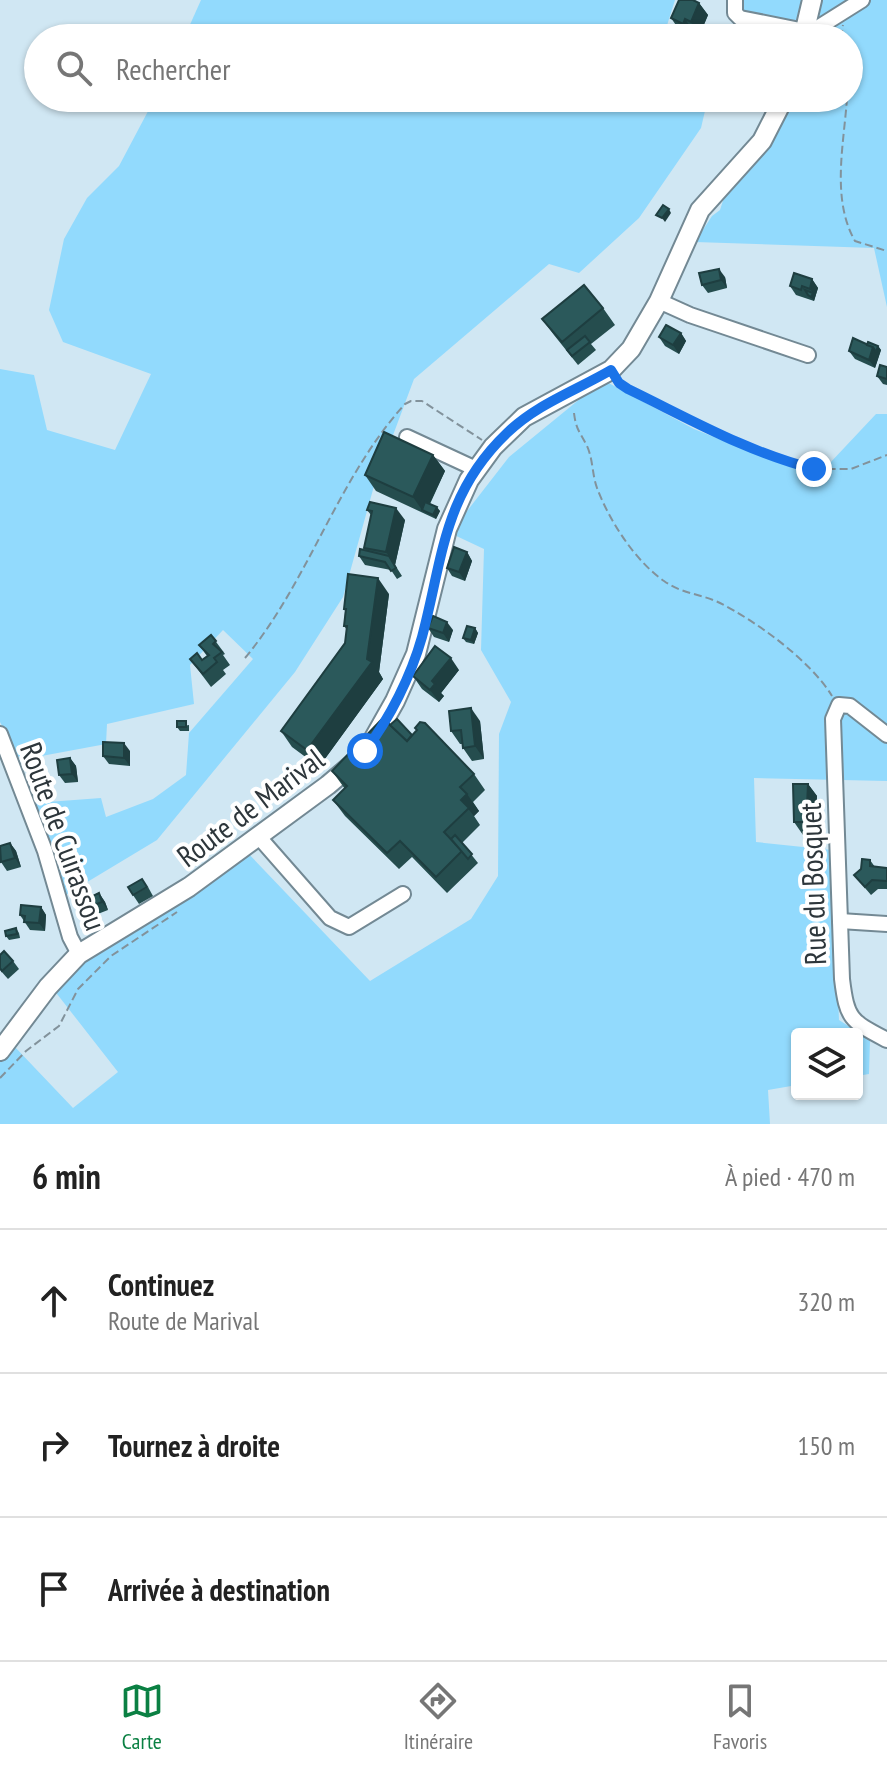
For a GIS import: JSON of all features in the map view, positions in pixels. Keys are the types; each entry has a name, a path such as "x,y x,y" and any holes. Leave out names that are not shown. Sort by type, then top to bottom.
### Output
{"main road":[{"path":"806,24 812,0"},
{"name":"Route de Marival","path":"0,1051 48,987 79,954 174,897 340,775 365,751 395,701 421,639 452,512 476,469 493,447 536,410 611,370 639,339 700,210 762,141 777,112"}],"street":[{"path":"735,0 735,13 740,18 764,24"},
{"path":"824,24 862,0"},
{"path":"659,301 690,315 808,355"},
{"path":"407,437 476,469"},
{"path":"839,705 850,706 887,735"},
{"name":"Rue du Bosquet","path":"839,705 833,719 845,1006 857,1024 887,1040"},
{"name":"Route de Cuirassou","path":"0,734 24,790 70,937 79,954"},
{"path":"258,836 330,918 342,925 354,925 403,894"},
{"path":"840,921 887,924"}],"path":[{"path":"846,112 841,188 845,221 855,241 887,251"},
{"path":"611,370 619,383 628,389 716,435 790,463 814,469 851,469 887,455"},
{"path":"245,658 270,628 286,602 364,457 405,404 422,401 493,447"},
{"path":"574,413 576,429 587,447 597,488 616,525 638,556 664,581 690,595 718,602 790,651 825,684 839,705"}],"shaded area":[{"path":"201,0 675,0 667,24 190,24"},
{"path":"740,0 887,0 887,307 874,248 695,242 712,216 720,210 727,188 779,112 863,112 863,24 774,24 738,8"},
{"path":"148,112 705,112 701,128 639,218 579,273 549,264 414,379 374,486 343,597 295,672 157,840 64,896 34,803 101,798 106,817 153,799 186,775 189,733 253,659 223,630 190,665 194,704 107,724 106,744 20,760 0,722 0,369 34,375 47,430 115,450 151,374 63,342 49,310 64,239 87,198 119,166"},
{"path":"603,380 694,429 776,462 829,464 876,414 887,414 887,781 754,778 756,842 832,850 839,1020 851,1028 791,1028 791,1086 768,1090 770,1124 0,1124 0,1062 14,1046 73,1108 118,1072 50,985 246,851 370,981 471,919 498,876 499,734 511,702 481,650 484,549 450,533 509,457"},
{"path":"863,1035 870,1040 869,1074 863,1075"}],"building":[{"path":"679,0 699,3 691,22 685,19 683,24 671,18"},
{"path":"663,205 669,209 662,218 656,215"},
{"path":"719,269 721,280 702,285 699,273"},
{"path":"794,273 812,279 810,289 790,286"},
{"path":"584,285 603,308 562,342 542,319"},
{"path":"666,325 681,333 673,345 659,337"},
{"path":"585,336 590,342 572,356 567,350"},
{"path":"853,338 873,347 869,360 849,351"},
{"path":"880,365 887,367 887,379 877,376"},
{"path":"384,432 433,455 413,497 365,475"},
{"path":"370,502 396,508 386,552 364,548 372,511 367,510"},
{"path":"425,502 437,507 433,515 422,510"},
{"path":"454,547 467,552 459,572 447,568"},
{"path":"360,549 389,556 396,568 391,571 385,562 359,556"},
{"path":"348,574 378,578 367,659 372,662 307,750 281,731 345,643 347,626 344,626 344,609"},
{"path":"433,616 447,622 443,633 428,628"},
{"path":"467,626 475,628 471,640 463,638"},
{"path":"211,635 216,641 213,644 222,652 214,658 217,662 203,674 190,659 197,653 202,660 209,655 199,645"},
{"path":"435,646 451,658 432,681 435,684 430,690 413,676"},
{"path":"471,708 475,746 463,748 461,730 451,731 449,711"},
{"path":"383,718 407,741 420,722 425,723 474,774 460,787 467,794 461,800 469,808 444,832 462,851 436,877 400,841 387,853 333,800 347,786 332,771"},
{"path":"397,719 412,735 407,741 390,725"},
{"path":"177,721 186,721 186,727 177,727"},
{"path":"103,742 124,743 124,758 103,756"},
{"path":"70,758 72,774 59,775 57,760"},
{"path":"793,784 808,784 807,806 811,806 811,822 794,822"},
{"path":"455,835 472,854 468,859 451,839"},
{"path":"10,843 15,858 1,862 0,846"},
{"path":"862,859 870,860 870,866 887,868 887,881 872,880 865,887 854,875 861,869"},
{"path":"142,879 147,887 133,895 128,887"},
{"path":"99,893 102,902 79,911 75,901"},
{"path":"21,905 41,907 39,923 24,922 25,916 20,915"},
{"path":"16,928 17,934 6,936 5,931"},
{"path":"4,951 13,961 2,971 0,955"}],"route":[{"path":"365,751 388,716 416,654 452,512 482,460 524,417 611,370 619,383 628,389 716,435 766,455 814,469"}]}
